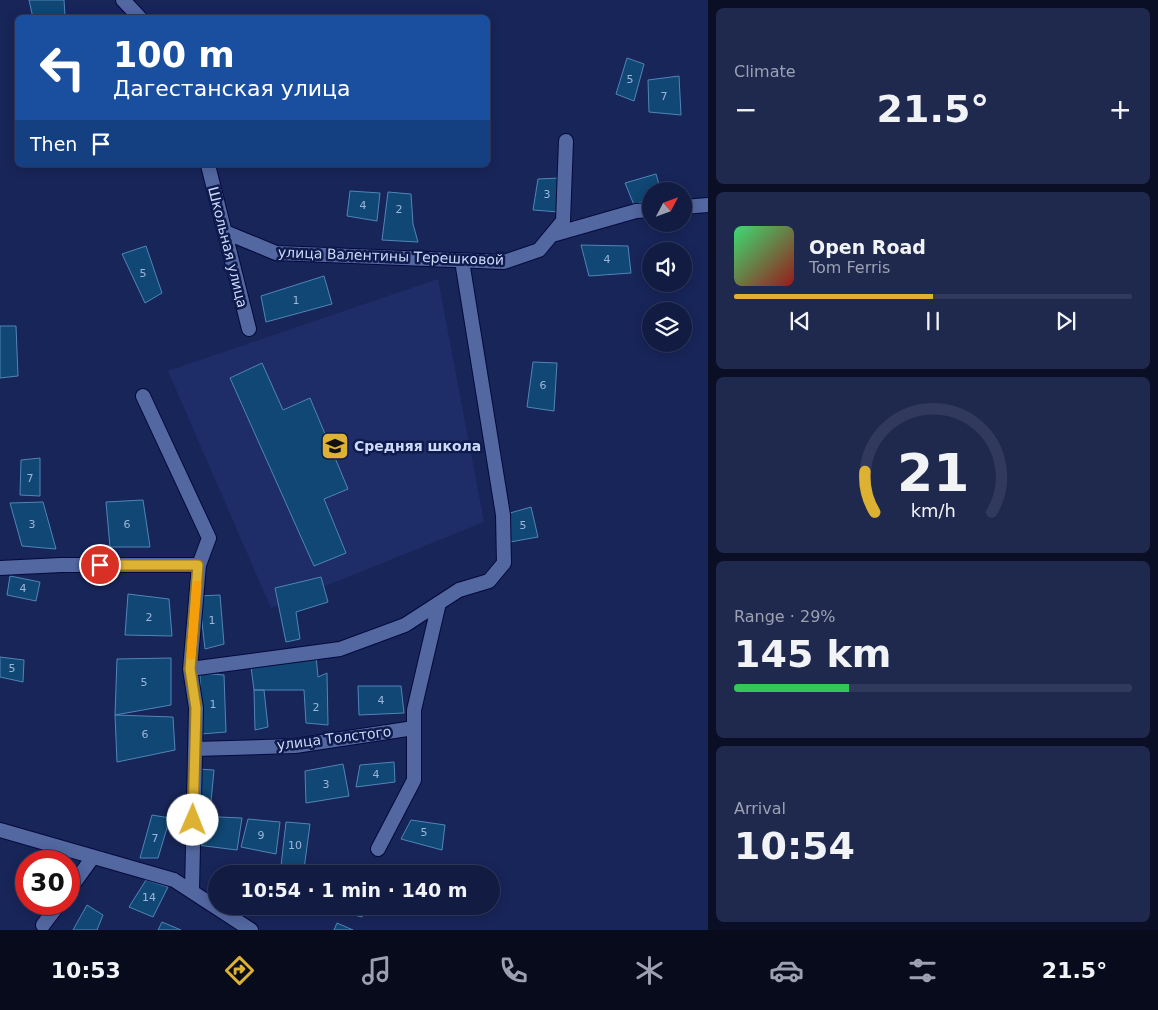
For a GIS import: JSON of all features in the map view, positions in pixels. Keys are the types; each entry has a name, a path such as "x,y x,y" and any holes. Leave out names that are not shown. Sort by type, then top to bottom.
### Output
{"street":[{"path":"123,0 137,15"},
{"name":"улица Валентины Терешковой","path":"225,232 276,253 504,262 539,250 563,221 566,141"},
{"name":"Школьная улица","path":"209,167 249,329"},
{"path":"692,206 708,205"},
{"name":"улица Валентины Терешковой","path":"552,236 642,211"},
{"path":"190,669 340,649 405,625 459,590 489,581 504,563 503,515 462,260"},
{"path":"143,396 209,538 198,565 190,669 196,708 192,891"},
{"path":"0,568 61,565 198,565"},
{"path":"378,849 414,780 414,710 439,602"},
{"name":"улица Толстого","path":"194,749 295,746 414,728"},
{"path":"0,830 174,880 251,930"},
{"path":"80,875 93,857"},
{"path":"43,925 50,915"}],"shaded area":[{"name":"Средняя школа","path":"438,279 484,522 271,608 168,371"}],"building":[{"path":"29,0 64,0 65,15 32,15"},
{"path":"627,58 644,64 634,101 616,94"},
{"path":"679,76 681,115 649,112 648,80"},
{"path":"656,174 658,182 642,182 642,202 634,205 625,183"},
{"path":"559,178 559,212 533,210 538,179"},
{"path":"350,191 380,193 377,221 347,216"},
{"path":"388,192 411,194 413,224 418,242 382,240"},
{"path":"581,245 628,246 631,273 589,276"},
{"path":"146,246 162,293 145,303 122,254"},
{"path":"324,276 332,304 266,322 261,296"},
{"path":"0,326 16,326 18,376 0,378"},
{"path":"533,362 557,363 554,411 527,407"},
{"path":"262,363 283,410 310,398 348,489 324,499 346,553 314,566 230,378"},
{"path":"40,458 40,496 20,495 21,460"},
{"path":"143,500 150,547 110,547 106,502"},
{"path":"43,502 56,549 22,546 10,503"},
{"path":"531,507 538,537 510,542 510,513"},
{"path":"10,576 40,582 36,601 7,595"},
{"path":"321,577 328,602 296,612 300,639 286,642 275,588"},
{"path":"128,594 169,599 172,636 125,635"},
{"path":"220,595 224,644 205,649 199,596"},
{"path":"316,656 318,677 327,673 328,725 306,723 304,690 254,690 251,667"},
{"path":"0,657 24,660 23,682 0,677"},
{"path":"171,658 171,705 115,715 117,659"},
{"path":"200,673 224,675 226,732 201,734"},
{"path":"358,686 401,686 404,713 359,715"},
{"path":"254,690 264,690 268,727 255,730"},
{"path":"115,715 173,717 175,750 117,762"},
{"path":"394,762 395,782 356,787 360,765"},
{"path":"343,764 349,796 306,803 305,771"},
{"path":"198,769 214,770 210,812 197,809"},
{"path":"152,815 170,818 158,858 140,858"},
{"path":"196,816 242,818 237,850 197,845"},
{"path":"248,819 280,822 276,854 241,847"},
{"path":"411,820 445,825 442,850 401,839"},
{"path":"286,822 310,824 305,865 281,865"},
{"path":"146,880 168,887 153,917 129,907"},
{"path":"87,905 103,915 97,930 73,930"},
{"path":"162,922 181,930 158,930"},
{"path":"337,923 353,930 334,930"}],"slow traffic":[{"path":"191,655 197,585"}],"place":[{"name":"Средняя школа","path":"335,446"}],"route":[{"path":"100,565 198,565 190,669 196,708 193,820"}]}
